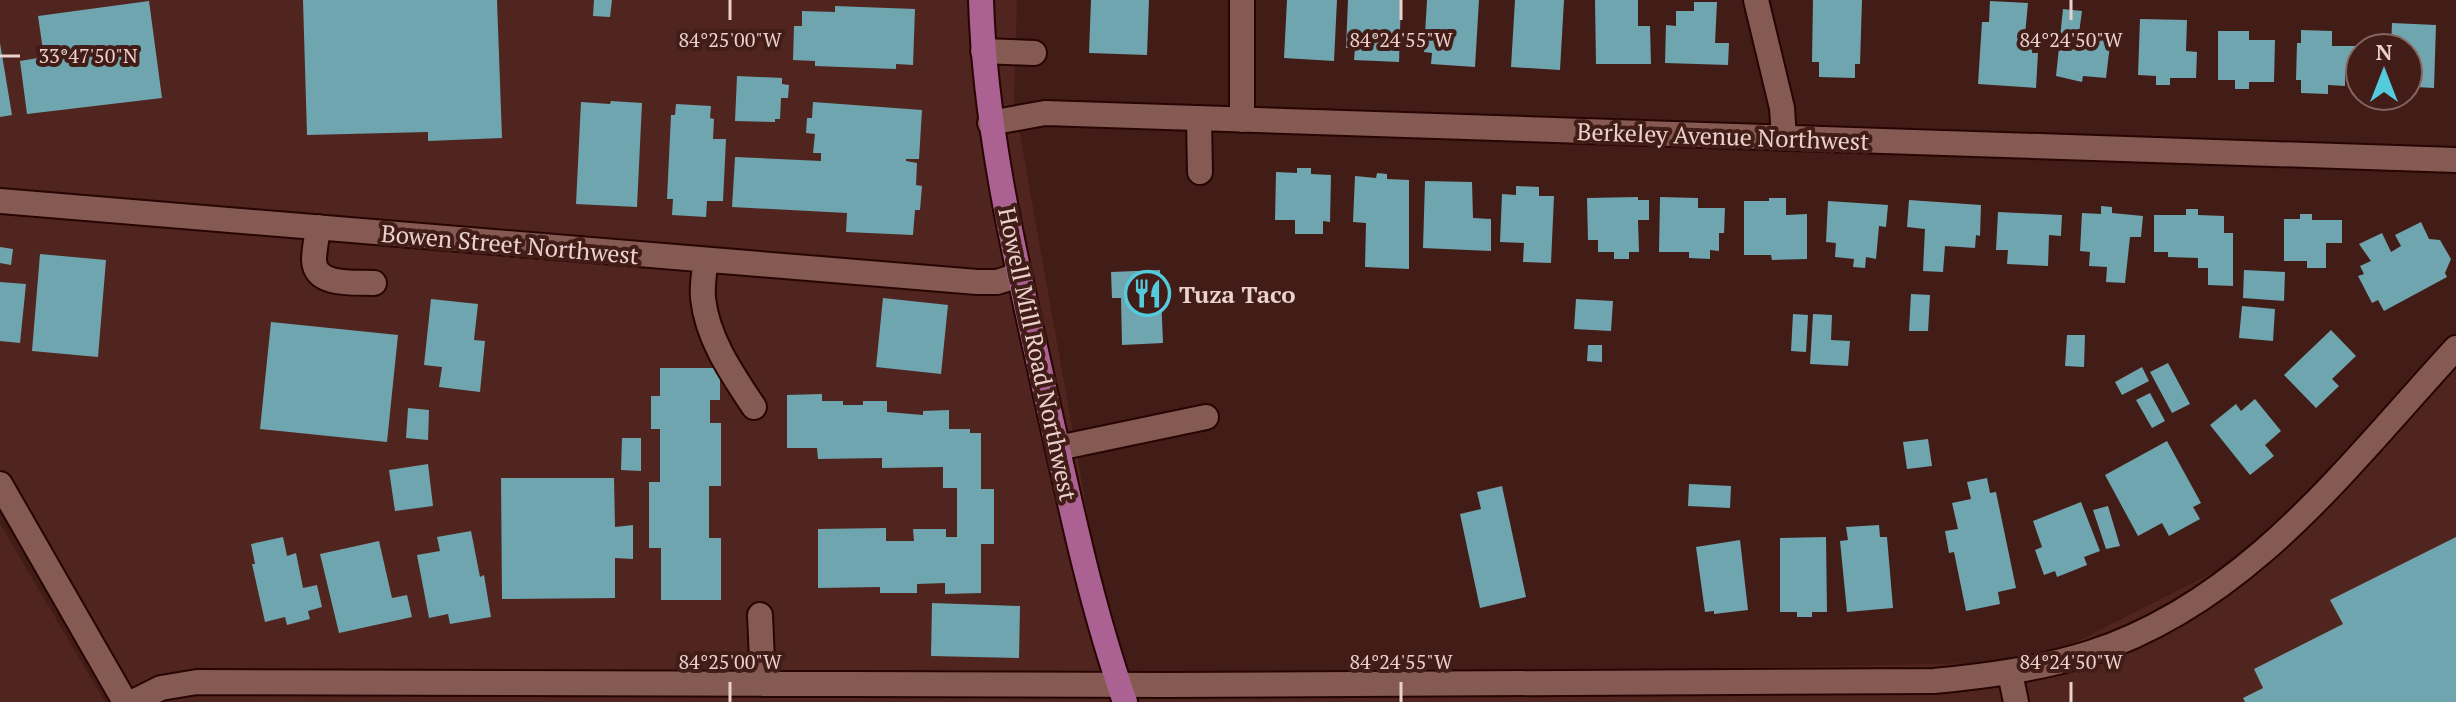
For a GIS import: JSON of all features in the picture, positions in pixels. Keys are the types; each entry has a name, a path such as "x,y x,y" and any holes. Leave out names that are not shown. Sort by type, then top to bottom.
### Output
{"main road":[{"name":"Howell Mill Road Northwest","path":"981,0 990,123 1019,275 1080,544 1122,694"}],"street":[{"path":"1242,0 1242,120"},
{"path":"1756,0 1782,108 1784,138"},
{"path":"983,51 1034,53"},
{"name":"Berkeley Avenue Northwest","path":"990,123 1045,113 2456,160"},
{"path":"1199,119 1200,172"},
{"name":"Bowen Street Northwest","path":"0,201 977,282 997,282 1019,275"},
{"path":"318,227 314,260 316,270 322,277 334,281 374,283"},
{"path":"706,260 703,296 707,322 730,371 754,407"},
{"path":"133,702 161,688 197,682 648,693 763,684 1122,694 1934,681 2010,673 2091,652 2142,632 2191,606 2237,575 2280,539 2456,348"},
{"path":"1058,448 1206,417"},
{"path":"0,484 125,702"},
{"path":"760,615 763,684"},
{"path":"2010,673 2016,702"}],"shaded area":[{"path":"0,0 1017,0 1014,101 1117,680 2037,662 2273,542 2456,347 2456,702 136,702 0,472"},
{"path":"0,524 105,702 0,702"}],"building":[{"path":"303,0 497,0 502,138 428,141 428,132 307,135"},
{"path":"594,0 612,0 610,17 593,16"},
{"path":"1091,0 1149,0 1147,55 1089,53"},
{"path":"1287,0 1337,0 1334,61 1284,58"},
{"path":"1348,0 1401,0 1399,62 1354,60 1355,48 1346,48"},
{"path":"1427,0 1479,0 1475,67 1431,64 1432,53 1424,52"},
{"path":"1515,0 1564,0 1560,70 1511,67"},
{"path":"1595,0 1638,0 1638,26 1650,26 1651,64 1596,64"},
{"path":"1813,0 1862,0 1860,64 1855,64 1855,78 1819,77 1819,62 1812,62"},
{"path":"149,1 162,98 27,114 20,61 44,57 38,16"},
{"path":"1990,1 2028,3 2025,35 2033,35 2032,53 2038,53 2036,88 1978,84 1982,22 1989,22"},
{"path":"1694,2 1717,2 1715,43 1729,43 1728,65 1665,63 1666,25 1676,26 1676,11 1694,11"},
{"path":"835,6 915,9 913,65 896,64 896,69 815,66 815,61 793,60 794,26 802,26 802,11 835,12"},
{"path":"2063,9 2082,11 2079,33 2111,36 2106,78 2083,76 2082,82 2056,76"},
{"path":"2140,19 2187,20 2186,51 2197,52 2196,78 2170,78 2170,85 2156,85 2156,76 2138,75"},
{"path":"2392,23 2436,25 2434,88 2424,87 2424,32 2392,32"},
{"path":"2301,30 2332,31 2332,46 2344,46 2344,86 2328,85 2328,94 2301,93 2301,80 2296,80 2297,43 2301,43"},
{"path":"2218,31 2249,31 2249,40 2275,40 2274,82 2249,82 2249,89 2235,89 2235,80 2218,80"},
{"path":"0,43 12,115 0,117"},
{"path":"737,76 782,78 782,84 789,85 788,98 781,98 780,119 775,119 775,122 735,121"},
{"path":"611,101 642,103 637,207 576,204 581,102 610,104"},
{"path":"813,102 922,110 919,159 906,159 917,163 916,185 922,186 920,210 915,210 913,235 846,232 847,213 732,207 735,157 821,161 821,153 813,153 815,134 806,133 807,118 812,118"},
{"path":"676,104 711,106 713,139 726,139 723,201 707,201 706,217 672,215 673,199 667,199 671,115 675,115"},
{"path":"1297,168 1311,168 1311,174 1331,175 1330,222 1323,221 1323,234 1295,234 1295,220 1275,220 1276,172 1297,173"},
{"path":"1377,173 1387,174 1387,179 1409,180 1409,269 1365,267 1366,223 1353,222 1355,176 1376,178"},
{"path":"1425,181 1472,182 1473,218 1491,219 1491,251 1423,248"},
{"path":"1516,186 1539,187 1539,196 1554,196 1551,263 1523,262 1524,243 1500,242 1502,194 1516,195"},
{"path":"1638,197 1638,200 1649,200 1649,220 1638,220 1639,252 1629,252 1629,259 1614,259 1614,252 1598,252 1598,240 1588,240 1587,198"},
{"path":"1660,197 1698,198 1698,208 1725,208 1724,233 1719,233 1719,251 1710,250 1710,259 1689,258 1689,252 1659,252"},
{"path":"1769,198 1786,198 1786,215 1807,214 1807,259 1772,260 1771,255 1744,255 1744,201 1769,201"},
{"path":"1909,200 1981,205 1980,236 1976,235 1975,248 1945,246 1943,272 1923,271 1925,229 1907,227"},
{"path":"1828,201 1888,205 1886,227 1879,226 1876,259 1866,257 1865,268 1853,267 1854,259 1835,257 1836,243 1826,242"},
{"path":"2101,206 2112,207 2112,213 2143,216 2141,237 2130,237 2125,283 2106,282 2107,267 2089,266 2090,252 2080,251 2082,213 2101,214"},
{"path":"2186,209 2198,209 2198,215 2224,216 2224,233 2233,233 2233,286 2208,285 2208,268 2198,268 2198,258 2168,257 2168,252 2154,252 2154,215 2186,215"},
{"path":"1998,212 2062,215 2061,236 2049,235 2048,266 2007,264 2008,250 1996,250"},
{"path":"2300,214 2312,214 2312,220 2342,220 2342,243 2326,243 2326,268 2307,268 2307,261 2284,261 2284,219 2300,219"},
{"path":"2421,222 2429,239 2440,240 2451,259 2445,273 2447,277 2384,311 2378,300 2372,303 2358,276 2364,274 2360,266 2371,261 2359,244 2382,233 2391,252 2401,246 2395,235"},
{"path":"0,247 13,249 11,265 0,263"},
{"path":"40,254 106,260 98,357 32,351"},
{"path":"1160,270 1163,343 1122,345 1121,298 1112,298 1111,272"},
{"path":"2244,270 2285,272 2284,301 2243,298"},
{"path":"0,282 26,284 20,343 0,341"},
{"path":"1911,294 1930,295 1928,331 1909,331"},
{"path":"883,298 948,305 941,374 876,367"},
{"path":"431,299 478,304 474,340 485,341 480,392 439,387 442,367 424,365"},
{"path":"1576,299 1613,301 1611,331 1574,329"},
{"path":"2242,306 2275,309 2273,341 2239,338"},
{"path":"1793,314 1808,315 1806,352 1791,351"},
{"path":"1813,314 1832,315 1831,340 1850,341 1848,366 1810,364"},
{"path":"271,322 398,335 387,442 260,429"},
{"path":"2331,330 2356,356 2332,379 2339,386 2316,408 2284,375"},
{"path":"2067,335 2085,335 2084,367 2065,366"},
{"path":"1588,345 1602,345 1602,362 1587,361"},
{"path":"2168,363 2190,404 2172,413 2150,372"},
{"path":"2142,367 2149,381 2122,395 2115,382"},
{"path":"660,368 720,368 720,400 710,400 710,423 721,423 721,486 709,486 709,538 721,538 721,600 661,600 661,548 649,548 649,482 660,482 660,429 651,429 651,396 660,396"},
{"path":"2150,393 2165,421 2152,428 2136,400"},
{"path":"822,394 822,401 843,401 843,405 887,401 887,412 923,415 923,411 949,410 949,429 970,429 970,433 981,433 981,489 994,489 994,544 981,544 981,593 945,594 945,583 917,584 917,593 880,593 880,587 818,588 818,529 886,528 886,541 914,541 913,529 946,529 946,537 957,537 957,488 943,488 943,467 882,468 882,458 818,459 817,448 787,448 787,395"},
{"path":"2255,399 2281,431 2265,445 2274,456 2250,475 2210,425 2236,404 2241,411"},
{"path":"408,408 429,410 428,440 406,438"},
{"path":"622,438 641,438 641,471 621,470"},
{"path":"1928,439 1932,466 1907,469 1903,442"},
{"path":"2167,441 2201,503 2193,507 2200,519 2169,536 2162,523 2138,536 2105,475"},
{"path":"428,464 433,506 395,511 389,470"},
{"path":"501,478 614,478 615,527 633,525 633,559 615,558 615,598 502,599"},
{"path":"1987,478 1990,493 1996,492 2016,588 1998,592 2000,604 1966,611 1954,552 1949,553 1945,531 1958,529 1952,503 1971,499 1967,482"},
{"path":"1689,484 1731,486 1730,508 1688,506"},
{"path":"1502,486 1526,597 1480,608 1460,514 1481,509 1477,492"},
{"path":"2081,502 2100,551 2084,557 2087,565 2057,577 2055,571 2044,575 2035,550 2042,547 2033,521"},
{"path":"2108,506 2120,546 2106,549 2093,510"},
{"path":"1879,525 1880,537 1887,537 1893,608 1847,612 1840,541 1848,540 1846,527"},
{"path":"471,531 480,577 484,575 491,617 450,624 448,614 429,618 417,555 440,551 437,537"},
{"path":"283,537 287,556 296,553 303,588 317,585 322,607 308,611 310,619 287,625 285,617 265,622 252,564 255,564 251,544"},
{"path":"1826,537 1827,612 1812,612 1812,617 1797,617 1797,612 1780,612 1780,538"},
{"path":"2456,537 2456,702 2245,702 2243,698 2263,688 2254,669 2343,624 2330,600"},
{"path":"1740,540 1748,610 1714,614 1714,611 1705,612 1696,547"},
{"path":"379,541 392,598 407,595 412,617 339,633 320,554"},
{"path":"932,603 1020,606 1019,658 931,656"}],"place":[{"name":"Tuza Taco","path":"1148,294"}]}
